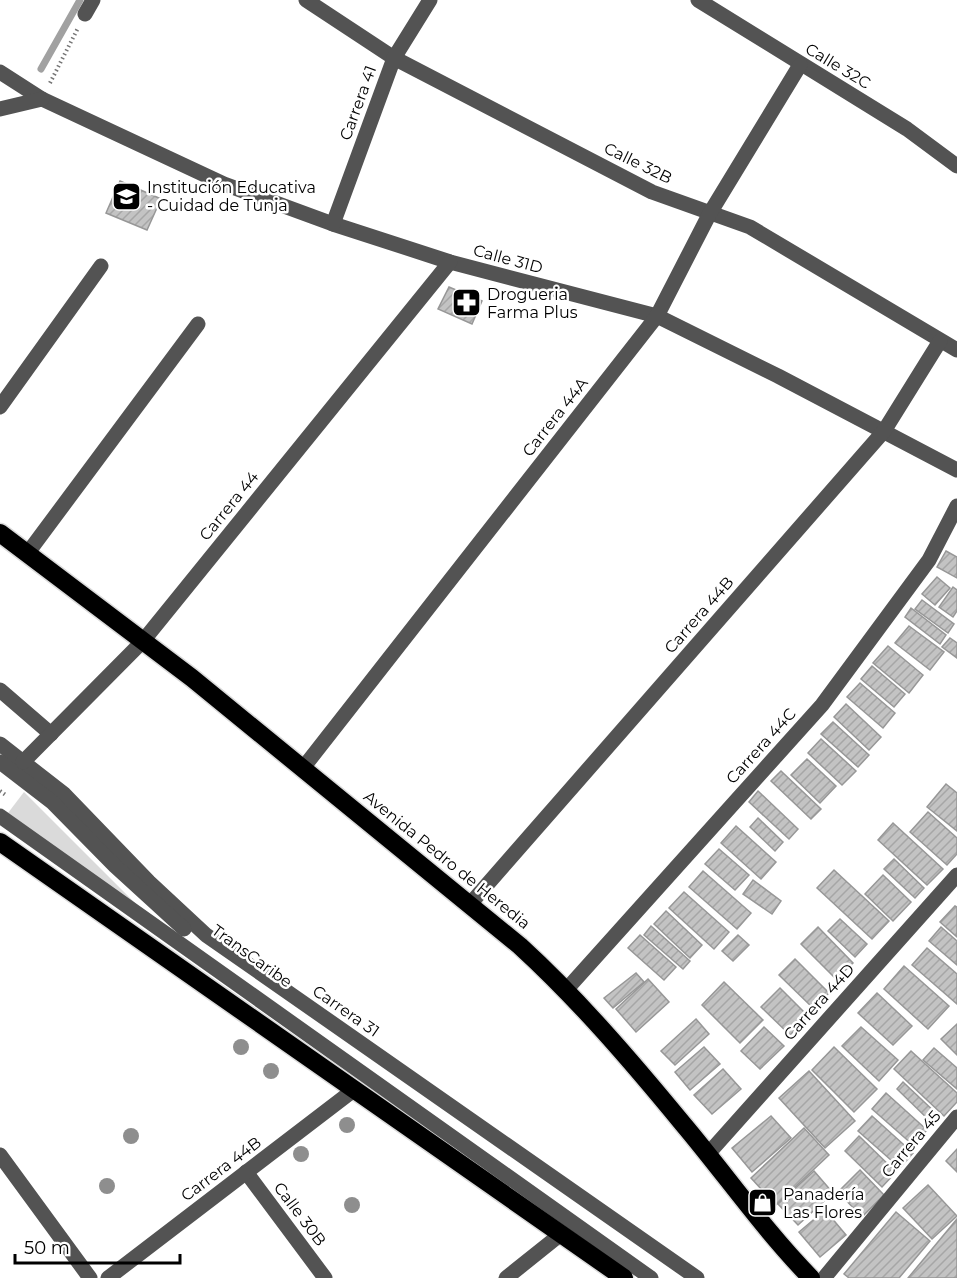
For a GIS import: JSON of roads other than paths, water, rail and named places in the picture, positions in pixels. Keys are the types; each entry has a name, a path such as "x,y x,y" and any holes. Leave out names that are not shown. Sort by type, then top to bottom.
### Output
{"highway":[{"name":"Avenida Pedro de Heredia","path":"0,534 143,641 512,938 566,990 708,1154 770,1233 811,1278"},
{"path":"0,842 624,1278"}],"street":[{"path":"85,14 93,0"},
{"name":"Calle 32B","path":"306,0 394,58 652,192 750,227 957,350"},
{"name":"Carrera 41","path":"333,224 394,58 430,0"},
{"name":"Calle 32C","path":"698,0 907,129 957,166"},
{"name":"Carrera 44A","path":"303,768 657,316 710,213 800,64"},
{"name":"Calle 31D","path":"0,72 42,99 224,184 333,224 450,262 657,316 957,470"},
{"path":"0,109 42,99"},
{"name":"Carrera 44","path":"23,762 143,641 450,262"},
{"path":"0,407 101,266"},
{"path":"27,554 198,324"},
{"name":"Carrera 44B","path":"471,903 884,431 940,341"},
{"name":"Carrera 44C","path":"566,990 822,705 929,560 957,506"},
{"path":"0,690 51,734"},
{"name":"Carrera 31","path":"0,744 64,794 149,882 206,935 697,1278"},
{"name":"TransCaribe","path":"0,762 52,802 142,893 214,952 680,1278"},
{"name":"TransCaribe","path":"0,816 651,1278"},
{"name":"Carrera 44D","path":"708,1154 957,875"},
{"name":"Carrera 44B","path":"108,1278 355,1089"},
{"name":"Carrera 45","path":"824,1278 957,1117"},
{"path":"0,1155 90,1278"},
{"name":"Calle 30B","path":"246,1172 325,1278"},
{"path":"506,1278 561,1233"}],"waterway":[{"path":"41,69 80,0"}],"place":[{"name":"Institución Educativa - Cuidad de Tunja","path":"126,196"},
{"name":"Drogueria Farma Plus","path":"466,303"},
{"name":"Panadería Las Flores","path":"762,1203"}]}
